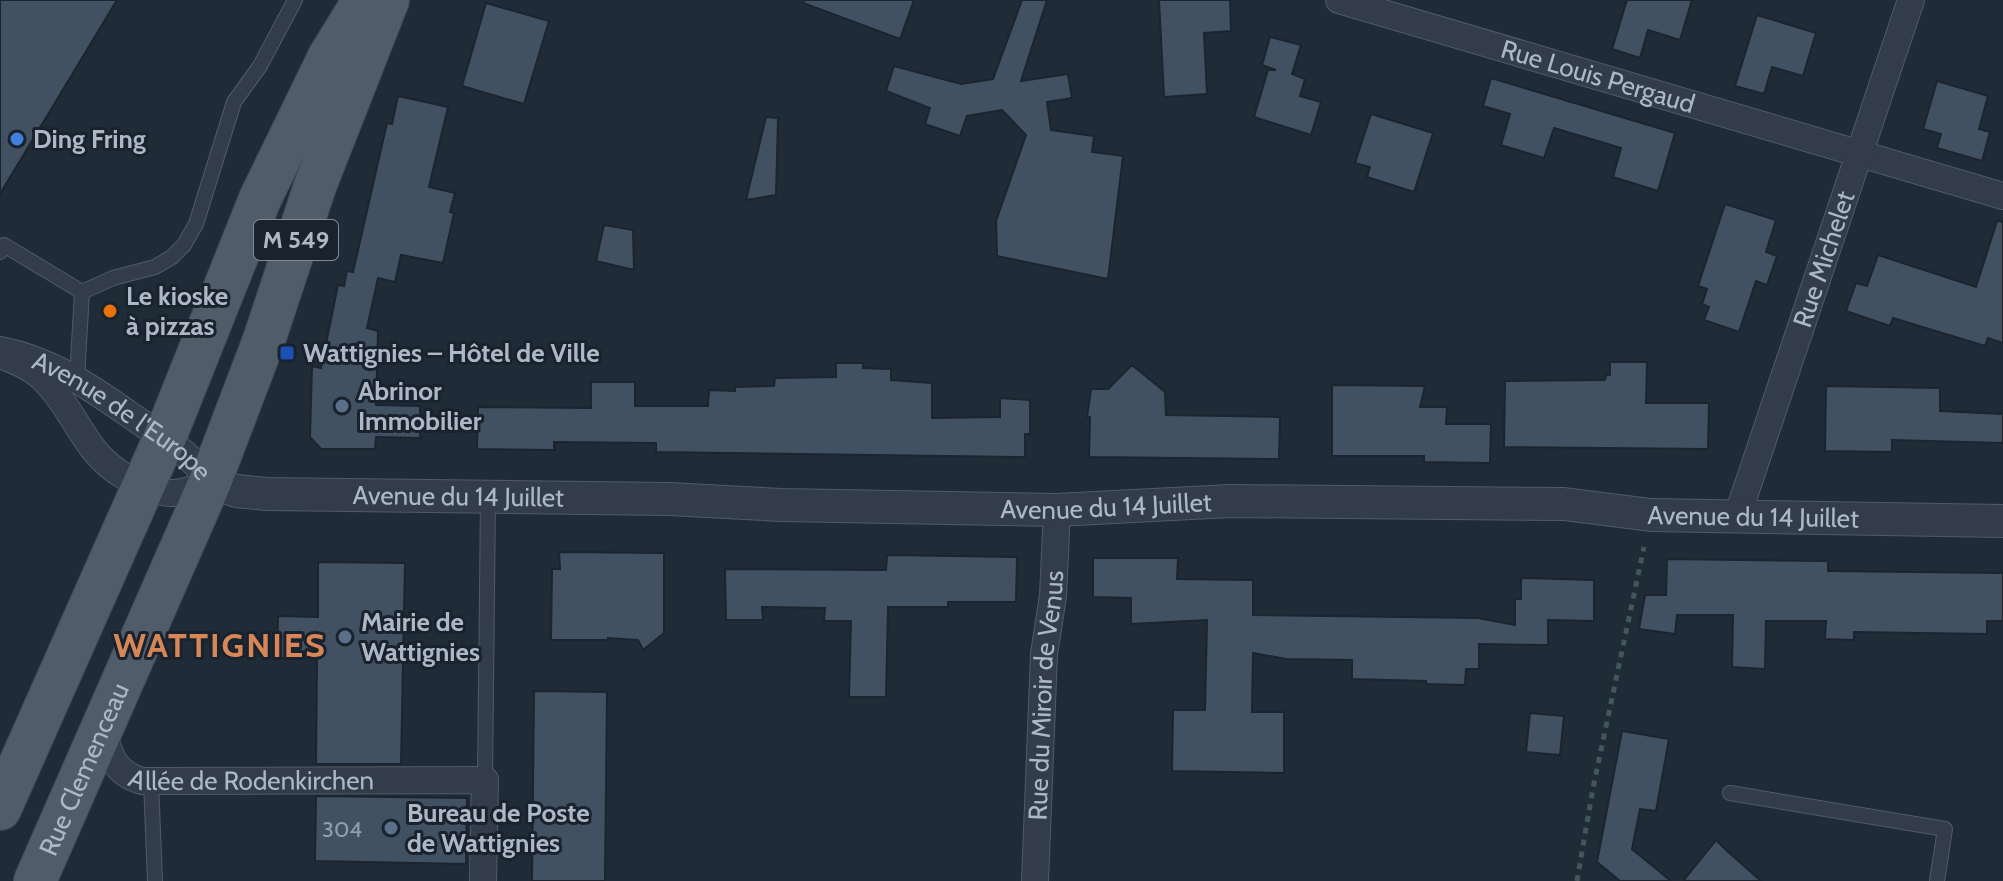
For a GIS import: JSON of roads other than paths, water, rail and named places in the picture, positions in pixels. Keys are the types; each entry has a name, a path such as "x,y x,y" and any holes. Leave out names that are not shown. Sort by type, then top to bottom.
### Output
{"main road":[{"name":"M 549","path":"0,809 165,437 260,199 329,57 364,0"},
{"name":"M 549","path":"210,482 264,340 315,186 388,0"},
{"name":"Rue Clemenceau","path":"35,881 210,482"}],"street":[{"name":"Rue Louis Pergaud","path":"1339,0 2003,196"},
{"name":"Rue Michelet","path":"1737,517 1911,0"},
{"name":"Avenue de l'Europe","path":"0,352 34,358 77,378 165,437 191,458 210,482 179,493 158,491 143,485 102,459 40,375 0,352"},
{"name":"Avenue du 14 Juillet","path":"210,482 236,491 267,494 488,496 1057,510 1230,501 1564,504 1651,515 2003,521"},
{"name":"Rue du Miroir de Venus","path":"1035,881 1044,654 1053,596 1057,510"},
{"name":"Allée de Rodenkirchen","path":"103,730 112,761 130,777 151,782 485,780"},
{"path":"483,881 485,780"}],"lane":[{"path":"82,292 113,278 155,267 184,245 196,224 234,102 265,57 295,0"},
{"path":"2,249 82,292"},
{"path":"77,378 82,292"},
{"path":"485,780 488,496"},
{"path":"151,782 155,881"},
{"path":"1730,793 1945,829 1937,881"}],"place":[{"name":"Ding Fring","path":"17,139"},
{"name":"Le kioske à pizzas","path":"110,311"},
{"name":"Wattignies – Hôtel de Ville","path":"287,353"},
{"name":"Abrinor Immobilier","path":"342,406"},
{"name":"Mairie de Wattignies","path":"345,637"},
{"name":"Bureau de Poste de Wattignies","path":"391,828"}],"district":[{"name":"WATTIGNIES","path":"220,645"}]}
